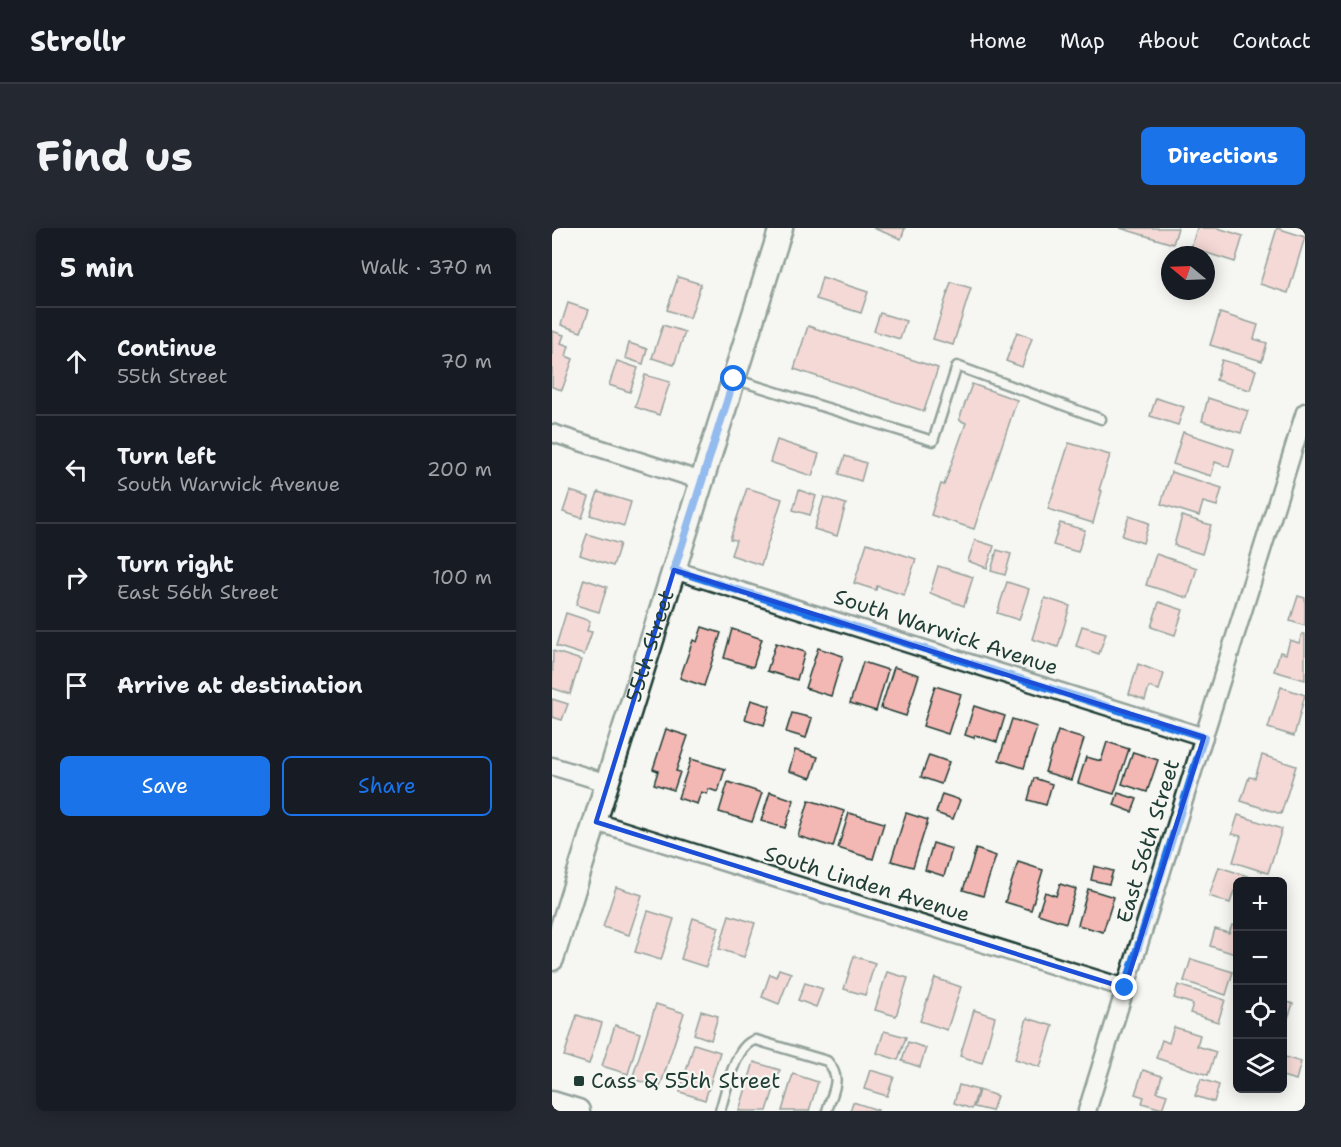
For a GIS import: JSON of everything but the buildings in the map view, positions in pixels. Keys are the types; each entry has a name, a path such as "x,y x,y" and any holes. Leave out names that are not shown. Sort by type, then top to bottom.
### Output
{"main road":[{"name":"55th Street","path":"554,946 596,822 781,228"},
{"path":"552,1103 578,1111"}],"street":[{"name":"East 56th Street","path":"1087,1111 1305,412"},
{"path":"552,433 702,481"},
{"name":"South Warwick Avenue","path":"674,570 1204,737"},
{"path":"552,766 607,783"},
{"name":"South Linden Avenue","path":"596,822 1125,988"}],"lane":[{"path":"734,379 933,441 957,366 1101,419"},
{"path":"720,1111 743,1048 749,1041 756,1040 827,1061 835,1070 837,1077 827,1111"}],"highlighted area":[{"path":"674,570 1204,737 1125,988 596,822"}],"place":[{"name":"Cass & 55th Street","path":"579,1081"}],"route":[{"path":"734,379 674,570 1204,737 1125,988"}]}
